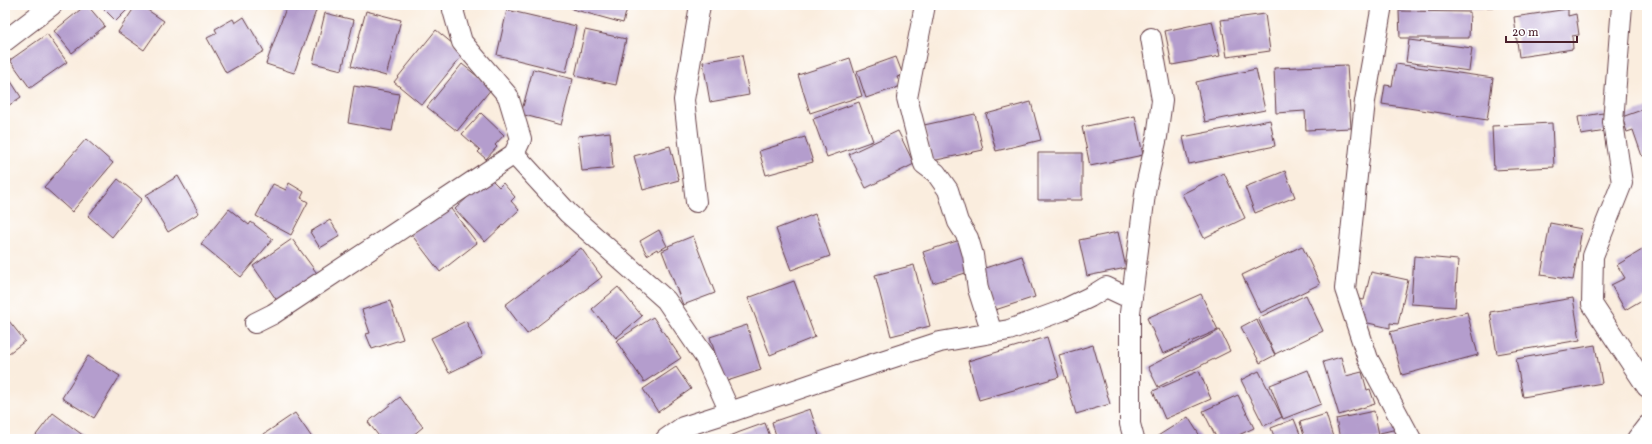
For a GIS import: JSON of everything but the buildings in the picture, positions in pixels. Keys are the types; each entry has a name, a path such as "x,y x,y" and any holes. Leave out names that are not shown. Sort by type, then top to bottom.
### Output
{"street":[{"path":"5,41 52,5"},
{"path":"696,202 684,100 700,5"},
{"path":"924,5 907,98 924,164 936,174 948,190 958,222 968,238 973,255 978,289 992,333"},
{"path":"1382,5 1365,101 1345,289 1368,359 1411,439"},
{"path":"1622,5 1613,122 1622,183 1593,256 1592,304 1647,387"},
{"path":"256,323 273,314 514,154 521,139 508,96 462,42 449,6"},
{"path":"1134,439 1130,416 1130,313 1146,186 1157,137 1162,100 1151,38"},
{"path":"514,154 568,213 666,300 705,357 730,412"},
{"path":"666,439 684,427 940,342 1009,330 1061,311 1090,297 1106,287 1123,295 1132,297"},
{"path":"1637,439 1647,426"}]}
